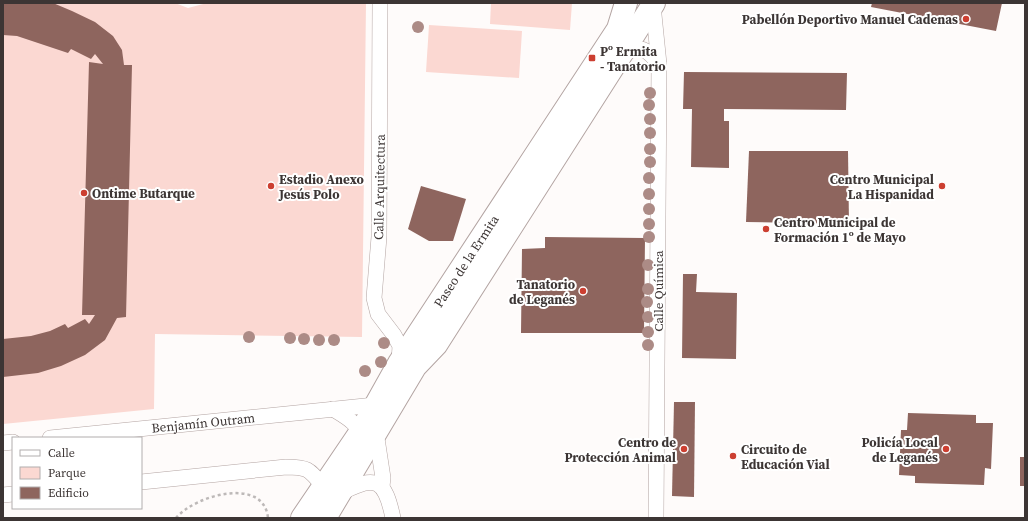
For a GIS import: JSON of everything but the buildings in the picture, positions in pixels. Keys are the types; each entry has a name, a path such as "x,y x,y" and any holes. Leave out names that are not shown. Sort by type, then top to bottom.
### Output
{"main road":[{"name":"Paseo de la Ermita","path":"302,518 363,456 376,405 399,363 618,29 626,3"},
{"name":"Paseo de la Ermita","path":"325,518 332,489 368,432 415,367 436,345 622,55 653,4"}],"street":[{"name":"Calle Arquitectura","path":"380,3 379,237 374,298 378,314 394,335 400,346 399,363"},
{"name":"Calle Química","path":"653,4 659,64 656,518"},
{"path":"622,55 638,48 648,50 659,64"},
{"name":"Benjamín Outram","path":"60,437 376,405"},
{"path":"333,409 349,418 368,432 383,478 382,486 389,496 393,518"},
{"path":"142,482 286,466 304,467 332,489 364,482 382,486"}],"path":[{"path":"176,518 191,505 204,498 219,494 235,493 258,500 264,506 268,518"}],"green space":[{"path":"3,3 175,3 188,8 207,3 366,3 362,337 155,334 154,409 3,424"},
{"path":"491,3 572,3 570,30 490,24"},
{"path":"429,25 522,31 519,78 426,72"}],"place":[{"name":"Pabellón Deportivo Manuel Cadenas","path":"966,19"},
{"name":"Pº Ermita - Tanatorio","path":"592,58"},
{"name":"Estadio Anexo Jesús Polo","path":"271,186"},
{"name":"Centro Municipal La Hispanidad","path":"942,186"},
{"name":"Ontime Butarque","path":"84,193"},
{"name":"Centro Municipal de Formación 1º de Mayo","path":"766,229"},
{"name":"Tanatorio de Leganés","path":"583,291"},
{"name":"Centro de Protección Animal","path":"684,449"},
{"name":"Policía Local de Leganés","path":"946,449"},
{"name":"Circuito de Educación Vial","path":"733,456"}]}
